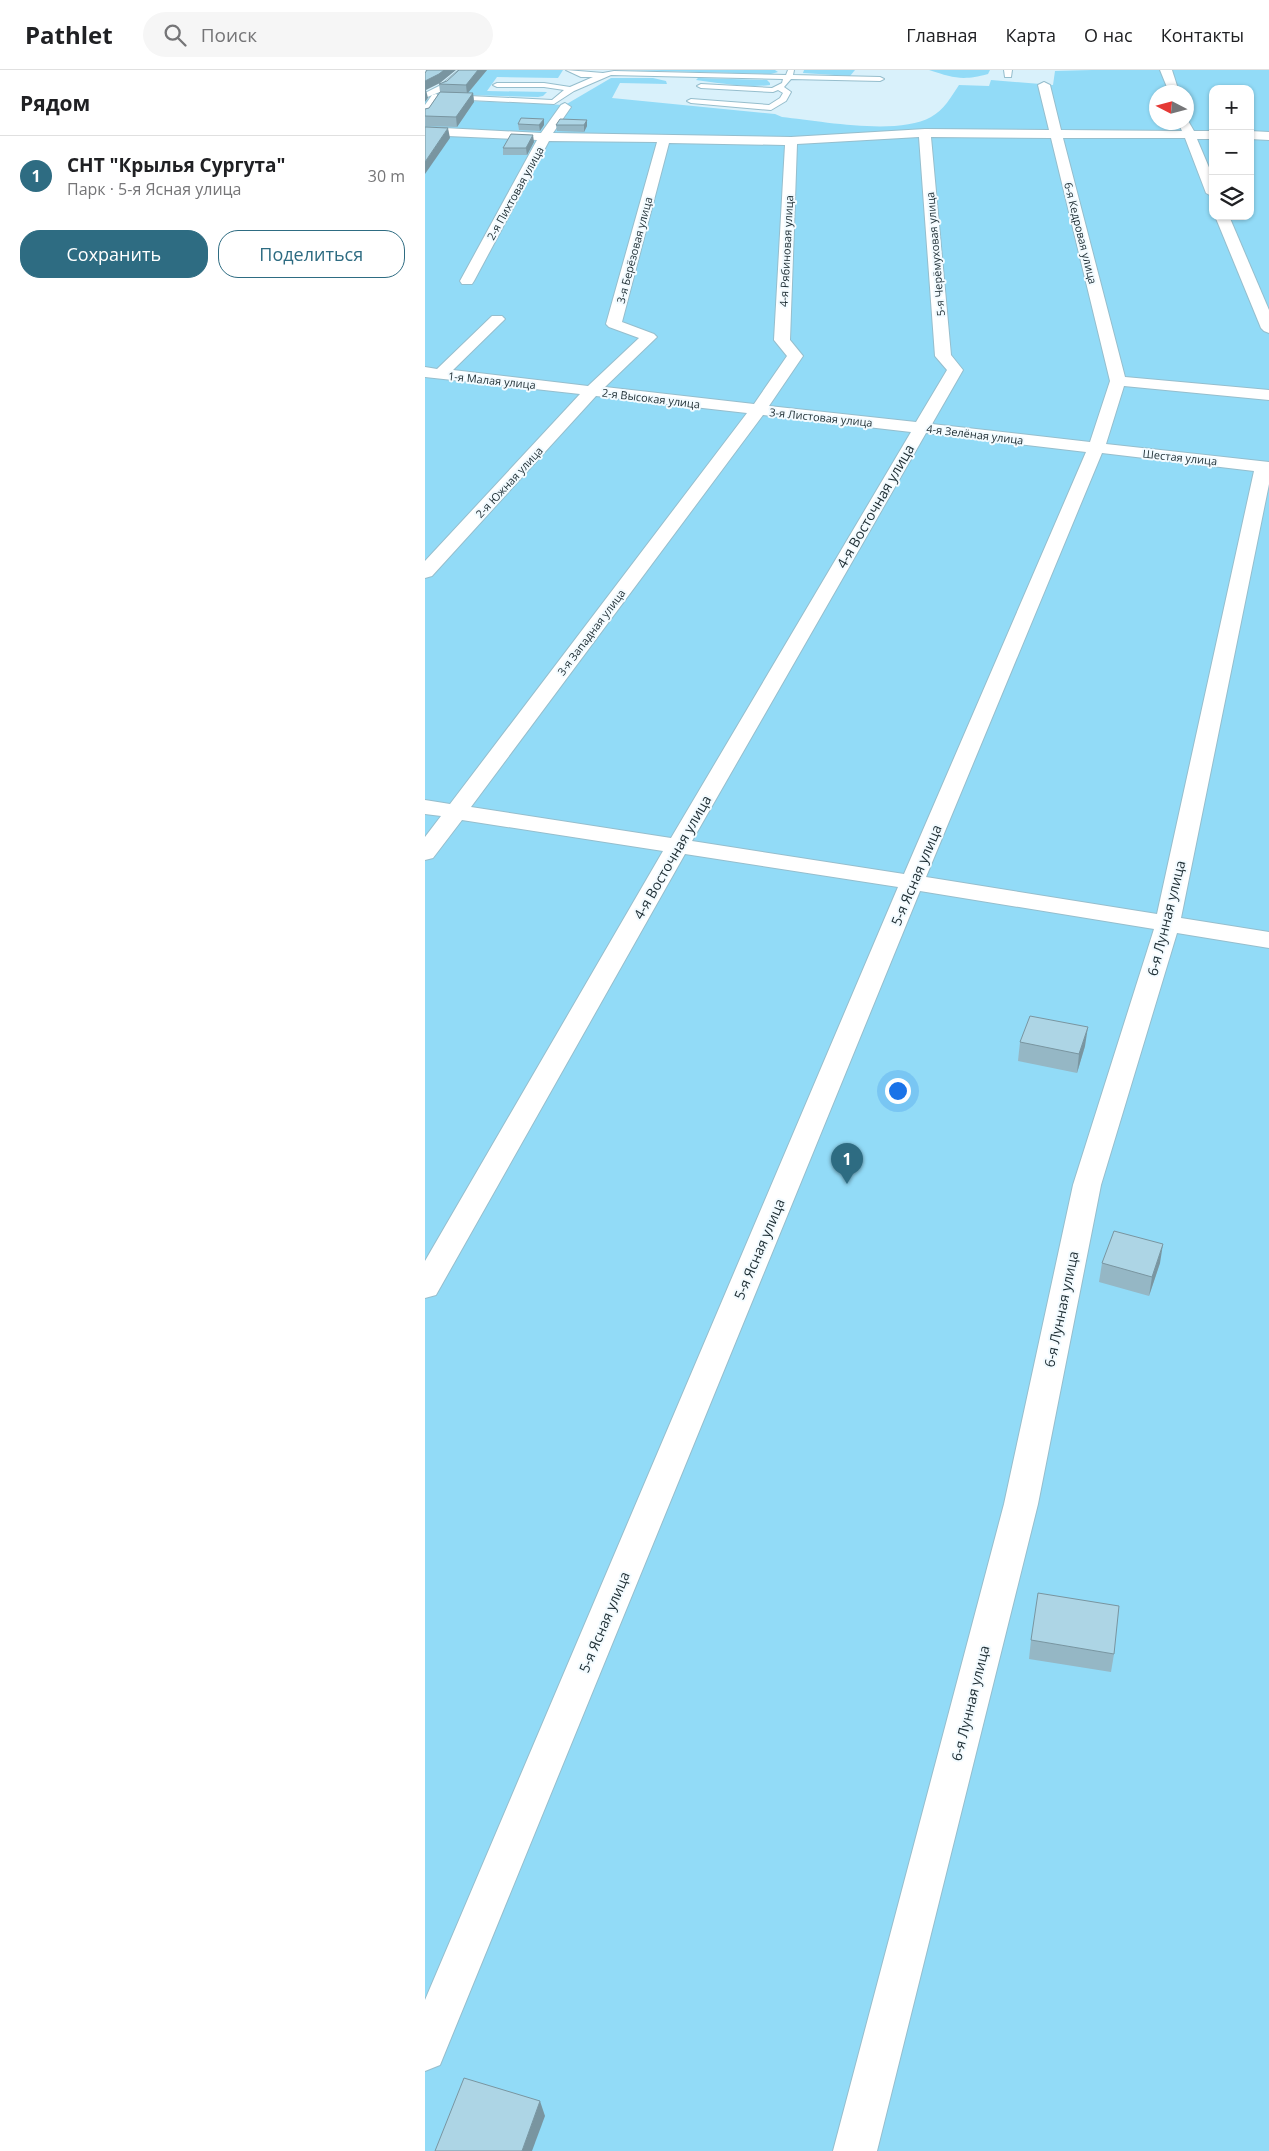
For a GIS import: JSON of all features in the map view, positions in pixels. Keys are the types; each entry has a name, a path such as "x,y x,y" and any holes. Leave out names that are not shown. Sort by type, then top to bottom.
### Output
{"street":[{"path":"1166,70 1171,85"},
{"name":"6-я Кедровая улица","path":"1045,85 1118,381"},
{"path":"425,114 429,96"},
{"name":"2-я Пихтовая улица","path":"467,281 545,138 565,107"},
{"path":"425,131 545,138 791,142 925,133 1056,133 1149,129"},
{"path":"1187,130 1209,183"},
{"path":"1194,130 1209,133"},
{"name":"5-я Черёмуховая улица","path":"925,133 943,356 955,370"},
{"path":"1254,135 1269,136"},
{"name":"3-я Берёзовая улица","path":"649,337 614,324 665,140"},
{"name":"4-я Рябиновая улица","path":"791,142 781,340 795,356"},
{"path":"1224,220 1269,328"},
{"name":"1-я Малая улица","path":"433,373 497,319"},
{"name":"2-я Высокая улица","path":"592,391 649,337"},
{"name":"3-я Листовая улица","path":"795,356 758,410 920,427"},
{"name":"4-я Зелёная улица","path":"955,370 920,427 1096,448"},
{"name":"1-я Малая улица","path":"433,373 592,391"},
{"path":"1118,381 1269,395"},
{"name":"5-я Ясная улица","path":"425,2050 912,882 1096,448 1118,381"},
{"name":"2-я Высокая улица","path":"592,391 758,410"},
{"name":"2-я Южная улица","path":"425,572 592,391"},
{"name":"3-я Западная улица","path":"425,853 758,410"},
{"name":"4-я Восточная улица","path":"425,1287 920,427"},
{"name":"Шестая улица","path":"1096,448 1267,466"},
{"name":"6-я Лунная улица","path":"855,2151 1021,1504 1087,1185 1167,925 1267,466"},
{"path":"425,807 912,882 1167,925 1269,940"}],"lane":[{"path":"429,96 444,87 464,70"},
{"path":"571,89 575,82 573,71 597,75 614,72 658,74 789,73 880,79"},
{"path":"429,96 554,102 571,89 614,72"},
{"path":"658,74 687,83 763,91 780,88 785,84 789,73"},
{"path":"687,83 685,79 697,74"},
{"path":"497,84 571,89"},
{"path":"691,101 771,108 783,99 787,92 780,88"}],"shaded area":[{"path":"469,70 563,70 558,78 497,77 487,91 547,92 543,96 538,97 466,95"},
{"path":"625,70 775,70 778,72 771,74"},
{"path":"804,70 855,70 850,76 803,73"},
{"path":"929,70 990,70 988,74 964,78 952,77"},
{"path":"1269,70 1269,2151 425,2151 425,99 565,105 611,78 653,78 666,81 667,84 620,83 612,98 775,114 782,117 837,124 899,126 916,123 936,114 947,103 959,85 989,86 991,80 1053,85 1055,71"},
{"path":"698,78 767,80 770,85 733,85 696,80"}],"building":[{"path":"427,70 444,70 425,81"},
{"path":"459,70 478,70 466,85 439,84 447,81"},
{"path":"440,92 473,93 456,117 425,116 425,109 429,108"},
{"path":"521,118 544,119 539,125 518,124"},
{"path":"560,119 587,120 584,125 556,125"},
{"path":"425,127 448,128 425,162"},
{"path":"511,134 533,135 526,148 503,148"},
{"path":"1030,1016 1088,1027 1079,1054 1020,1042"},
{"path":"1114,1231 1163,1244 1152,1277 1102,1263"},
{"path":"1038,1593 1119,1606 1114,1654 1031,1640"},
{"path":"464,2078 540,2101 522,2151 435,2151"}],"place":[{"name":"CНТ \"Крылья Сургута\"","path":"847,1184"}]}
